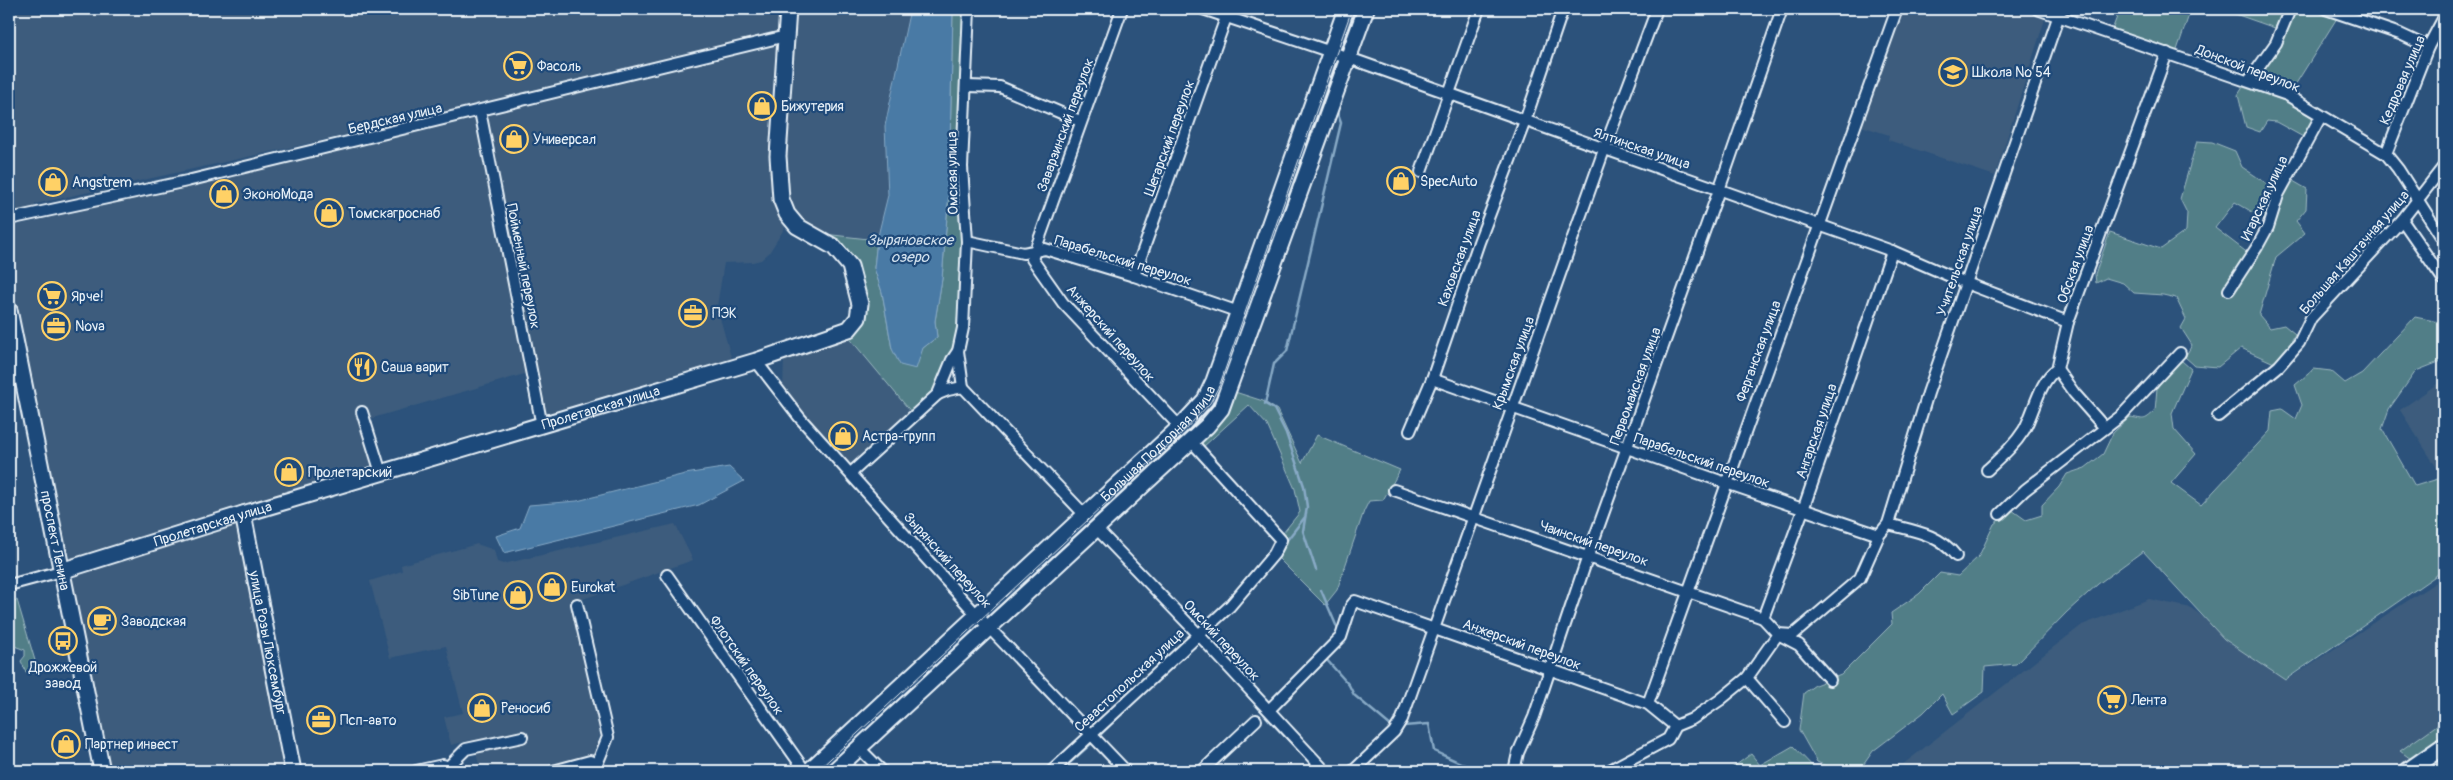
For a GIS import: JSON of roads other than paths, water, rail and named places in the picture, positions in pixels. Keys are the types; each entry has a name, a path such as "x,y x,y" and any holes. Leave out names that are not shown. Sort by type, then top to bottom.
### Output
{"main road":[{"name":"Пролетарская улица","path":"61,571 243,514 756,361 849,329 858,318 860,304 850,266 834,247 797,226 787,214 781,199 778,156 788,9"},
{"name":"Большая Подгорная улица","path":"807,771 1180,427 1205,400 1214,382 1346,9"},
{"name":"Большая Подгорная улица","path":"834,771 1097,529 1191,441 1221,409 1366,9"},
{"name":"проспект Ленина","path":"9,310 102,771"},
{"name":"улица Розы Люксембург","path":"243,514 293,771"},
{"path":"2408,771 2444,746"}],"street":[{"name":"Омская улица","path":"851,473 938,394 952,360 958,351 963,328 967,241 962,167 969,9"},
{"name":"Заварзинский переулок","path":"1034,252 1122,9"},
{"name":"Ялтинская улица","path":"1203,9 1227,13 1330,52 1526,120 1604,150 1892,252 2068,322"},
{"path":"1421,172 1479,9"},
{"name":"Каховская улица","path":"1410,431 1432,379 1479,242 1526,120 1563,9"},
{"name":"Крымская улица","path":"1353,771 1397,728 1604,150 1657,9"},
{"name":"Первомайская улица","path":"1514,771 1518,753 1534,717 1588,556 1720,190 1782,9"},
{"name":"Ферганская улица","path":"1648,704 1896,9"},
{"name":"Донской переулок","path":"2038,9 2060,12 2167,53 2287,95 2386,154 2398,169 2444,241"},
{"path":"2249,81 2276,43 2290,9"},
{"path":"2326,9 2400,34 2428,47"},
{"name":"Учительская улица","path":"1888,524 1928,393 2060,12"},
{"name":"Шегарский переулок","path":"1134,276 1227,13"},
{"name":"Кедровая улица","path":"2386,154 2428,47 2444,17"},
{"name":"Бердская улица","path":"9,218 187,181 480,112 786,36"},
{"name":"Обская улица","path":"1987,470 2014,446 2025,428 2049,374 2057,369 2068,322 2167,53"},
{"path":"967,86 1000,87 1080,121"},
{"name":"Пойменный переулок","path":"480,112 542,426"},
{"name":"Игарская улица","path":"2229,290 2268,227 2278,195 2321,116"},
{"name":"Большая Каштачная улица","path":"2218,416 2279,366 2299,343 2311,318 2402,220 2444,166"},
{"path":"2402,220 2444,279"},
{"name":"Парабельский переулок","path":"967,241 1023,253 1045,249 1134,276 1239,312"},
{"name":"Анжерский переулок","path":"1034,252 1032,259 1062,303 1180,427"},
{"name":"Ангарская улица","path":"1762,618 1803,510 1892,252"},
{"path":"958,351 963,387 1066,498 1084,514"},
{"path":"2000,514 2025,490 2121,416 2180,353"},
{"name":"Зырянский переулок","path":"756,361 800,418 976,614 1126,771"},
{"path":"2057,369 2074,393 2105,428"},
{"name":"Парабельский переулок","path":"1432,379 1628,449 1879,535"},
{"path":"938,394 963,387"},
{"path":"362,412 381,474"},
{"name":"Севастопольская улица","path":"1052,771 1230,606 1274,554 1281,540 1191,441"},
{"name":"Чаинский переулок","path":"1394,490 1762,618 1778,634 1799,645 1830,680"},
{"path":"1608,771 1668,740 1675,726 1692,719 1747,678 1778,634 1793,635 1860,578 1879,535 1888,524 1931,535 1947,545 1956,556"},
{"name":"Омский переулок","path":"1097,529 1198,634 1325,771"},
{"name":"Пролетарская улица","path":"9,585 61,571"},
{"name":"Флотский переулок","path":"667,575 807,771"},
{"name":"Анжерский переулок","path":"1268,710 1341,637 1353,602 1358,601 1648,704 1675,726"},
{"path":"553,771 590,761 599,767 608,737 577,604"},
{"path":"1747,678 1785,722"},
{"path":"1202,771 1256,720"},
{"path":"448,767 466,750 522,737"},
{"path":"859,748 882,771"},
{"path":"416,771 443,765 459,771"}],"water":[{"name":"Зыряновское озеро","path":"910,9 953,9 949,191 942,279 935,321 937,337 923,348 916,369 900,365 892,349 882,292 874,268 877,240 888,195 885,126"},
{"path":"729,467 744,481 699,505 504,553 496,536 520,528 529,505 577,501 685,474"}],"waterway":[{"path":"1316,570 1303,531 1307,507 1304,486 1286,433 1274,409 1265,404 1274,364 1287,351 1341,123 1336,109"},
{"path":"1284,544 1305,517"},
{"path":"1321,590 1339,632"},
{"path":"1328,657 1326,659 1349,685 1354,695 1392,727"},
{"path":"1233,679 1318,771"},
{"path":"1101,734 1139,697"},
{"path":"1404,726 1429,724 1434,751 1478,771"},
{"path":"1061,771 1094,743"}],"tram line":[{"path":"817,771 1183,432 1210,403 1220,384 1352,9"}],"place":[{"name":"Фасоль","path":"518,66"},
{"name":"Школа № 54","path":"1953,72"},
{"name":"Бижутерия","path":"762,106"},
{"name":"Универсал","path":"514,139"},
{"name":"SpecAuto","path":"1401,181"},
{"name":"Angstrem","path":"53,182"},
{"name":"ЭконоМода","path":"224,194"},
{"name":"Томскагроснаб","path":"329,213"},
{"name":"Ярче!","path":"52,296"},
{"name":"ПЭК","path":"693,313"},
{"name":"Nova","path":"56,326"},
{"name":"Саша варит","path":"362,367"},
{"name":"Астра-групп","path":"843,436"},
{"name":"Пролетарский","path":"289,472"},
{"name":"Eurokat","path":"552,587"},
{"name":"SibTune","path":"518,595"},
{"name":"Заводская","path":"102,621"},
{"name":"Дрожжевой завод","path":"63,641"},
{"name":"Лента","path":"2112,700"},
{"name":"Реносиб","path":"482,708"},
{"name":"Псп-авто","path":"321,720"},
{"name":"Партнер инвест","path":"66,744"}]}
